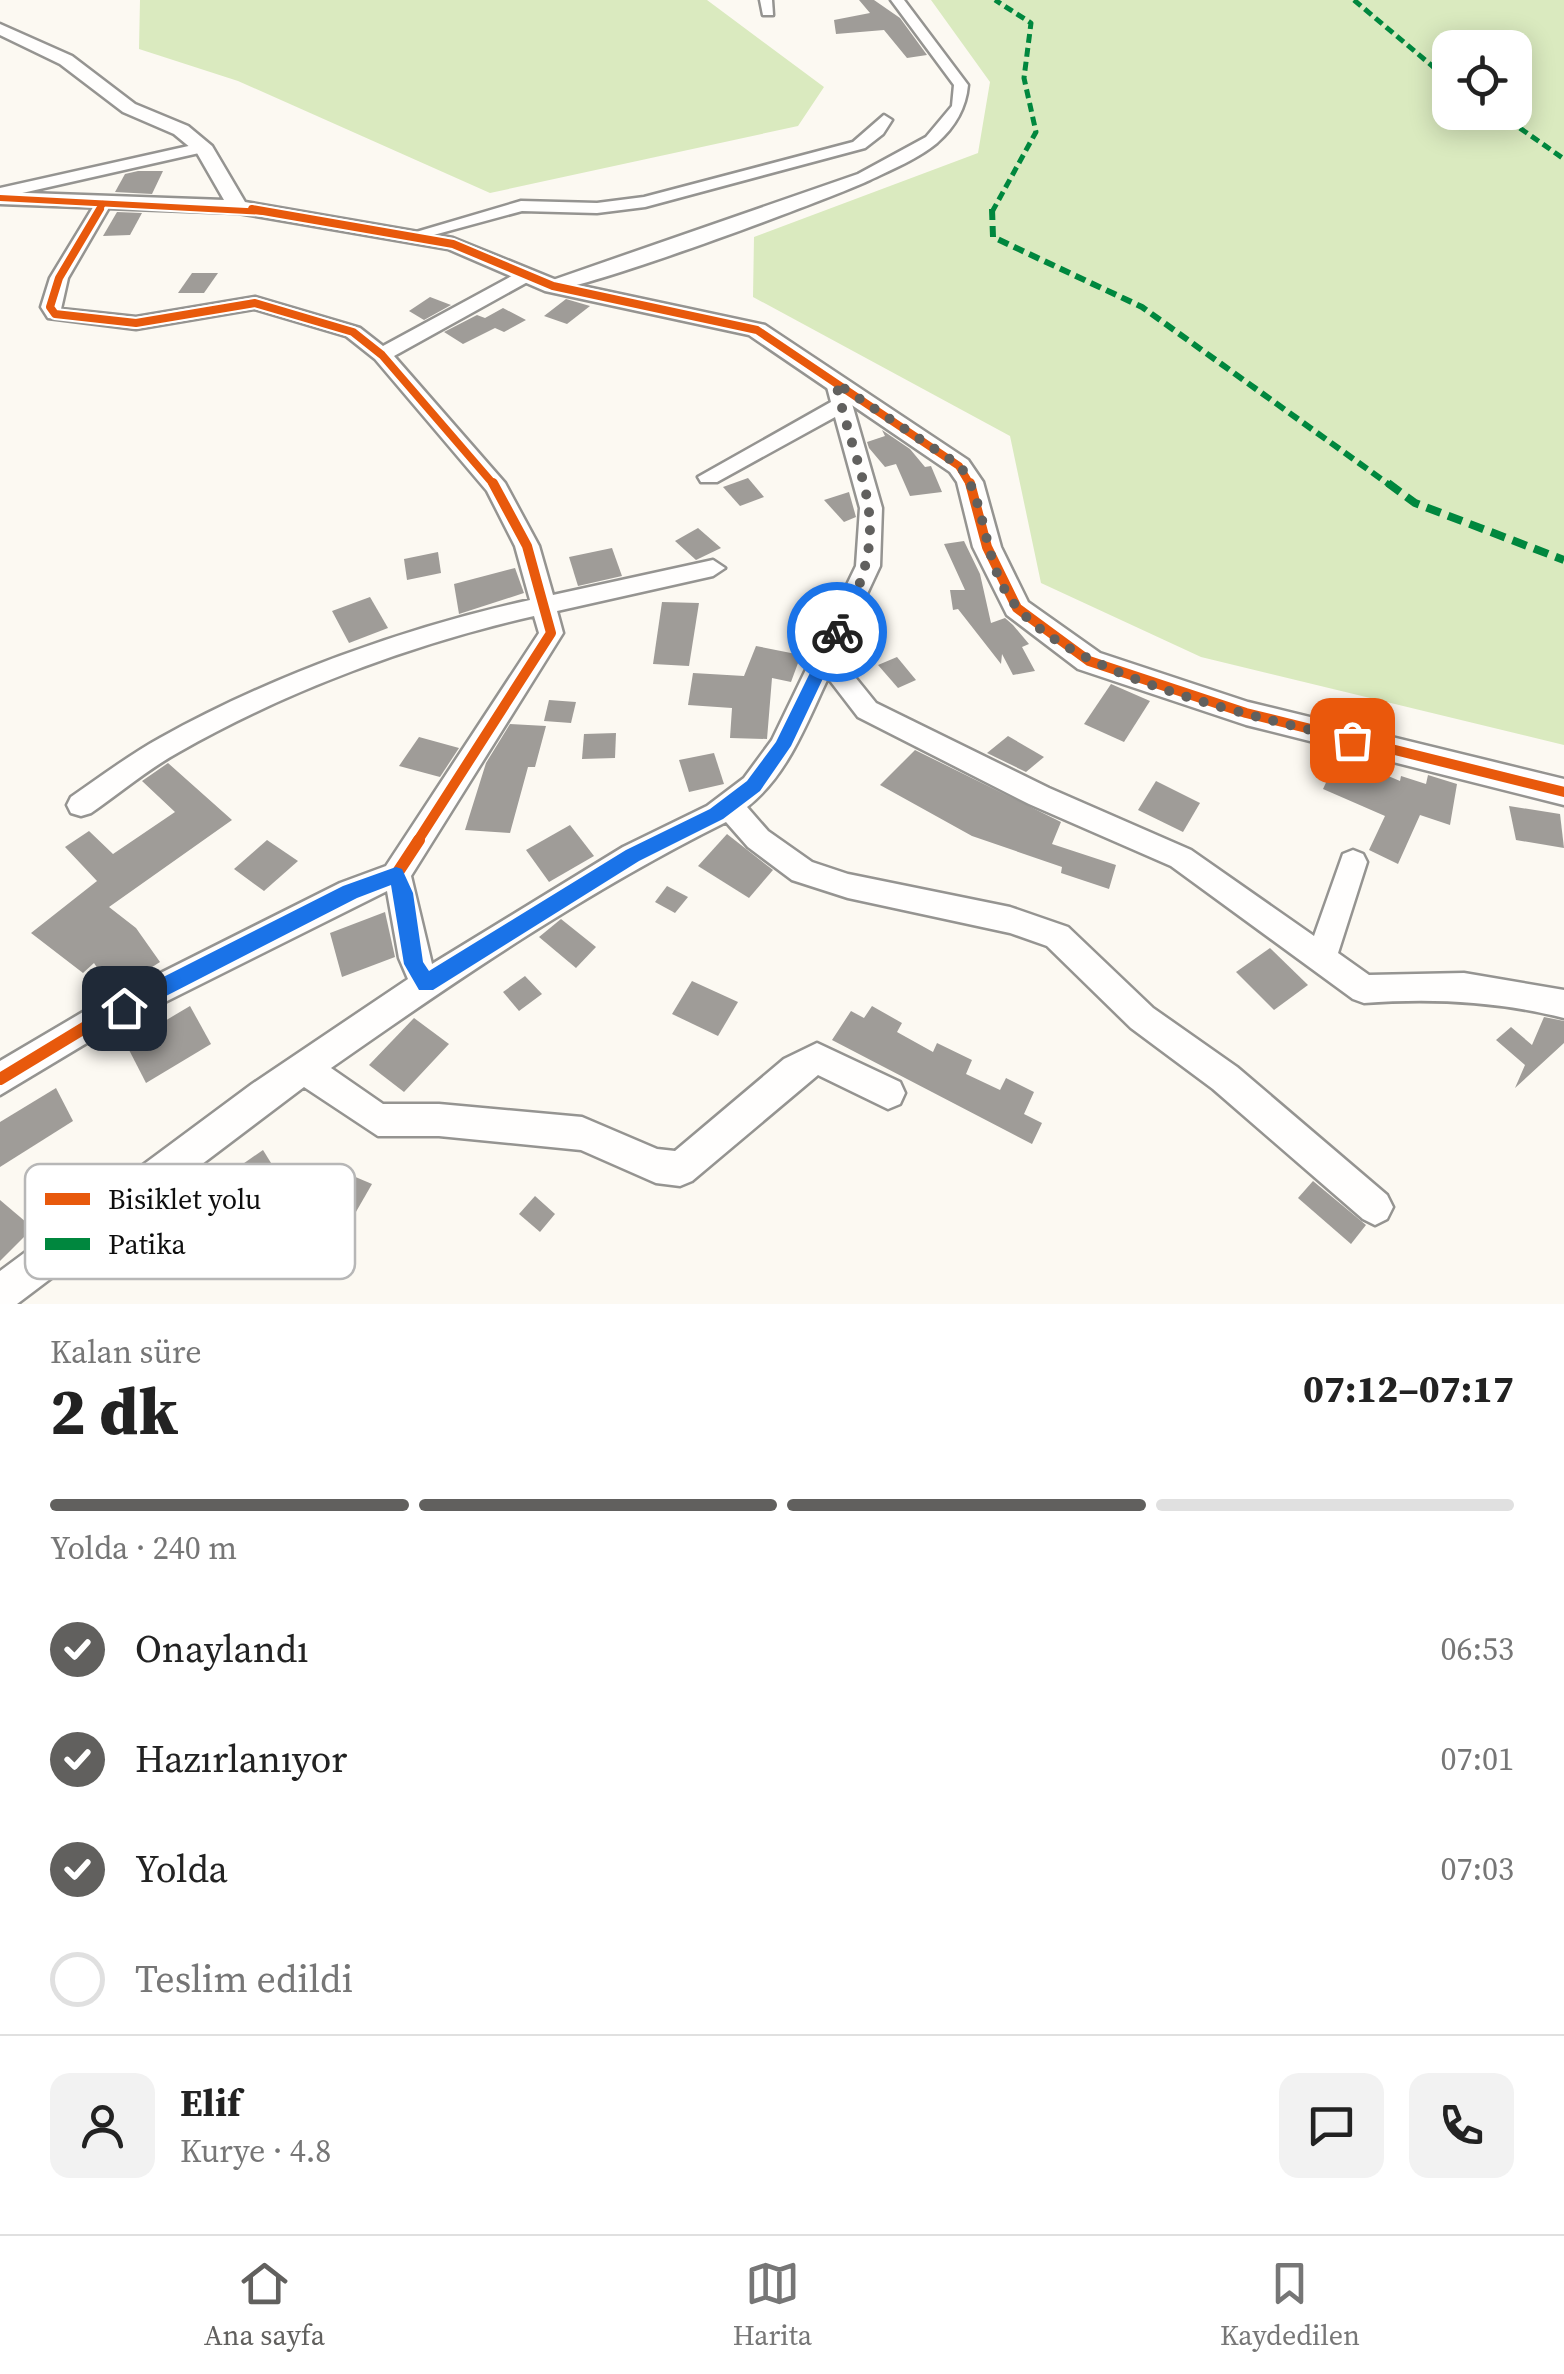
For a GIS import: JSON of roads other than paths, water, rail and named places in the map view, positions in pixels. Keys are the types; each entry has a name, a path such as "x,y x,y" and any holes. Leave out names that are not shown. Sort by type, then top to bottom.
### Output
{"street":[{"path":"553,286 622,265 864,177 931,140 959,106 961,85 898,0"},
{"path":"0,29 66,60 129,108 180,130 202,148 238,206"},
{"path":"414,236 521,206 596,208 671,196 859,145 878,131 884,120"},
{"path":"0,196 202,148"},
{"path":"0,196 104,204 238,206 414,236 453,244 553,286 757,330 838,394 960,466 970,482 987,547 1017,608 1089,661 1246,714 1564,792"},
{"path":"0,1079 94,1022 350,892 396,875 534,665 550,633 527,546 497,488 382,355 354,332 255,303 136,323 55,314 50,308 59,278 104,204"},
{"path":"382,355 527,275"},
{"path":"709,478 838,394"},
{"path":"178,1164 304,1068 426,984 754,786 782,746 862,580 873,533 863,474 838,394"},
{"path":"82,805 165,747 227,714 442,628 713,568"},
{"path":"824,656 867,710 1039,796 1181,858 1364,989 1431,983 1509,991 1564,1004"},
{"path":"728,805 758,838 802,871 848,886 1010,920 1056,936 1142,1018 1225,1078 1375,1207"},
{"path":"1321,960 1353,862"},
{"path":"396,875 404,893 414,964 426,984"},
{"path":"304,1068 378,1120 440,1120 582,1134 656,1166 680,1169 796,1070 817,1058 888,1093"}]}
